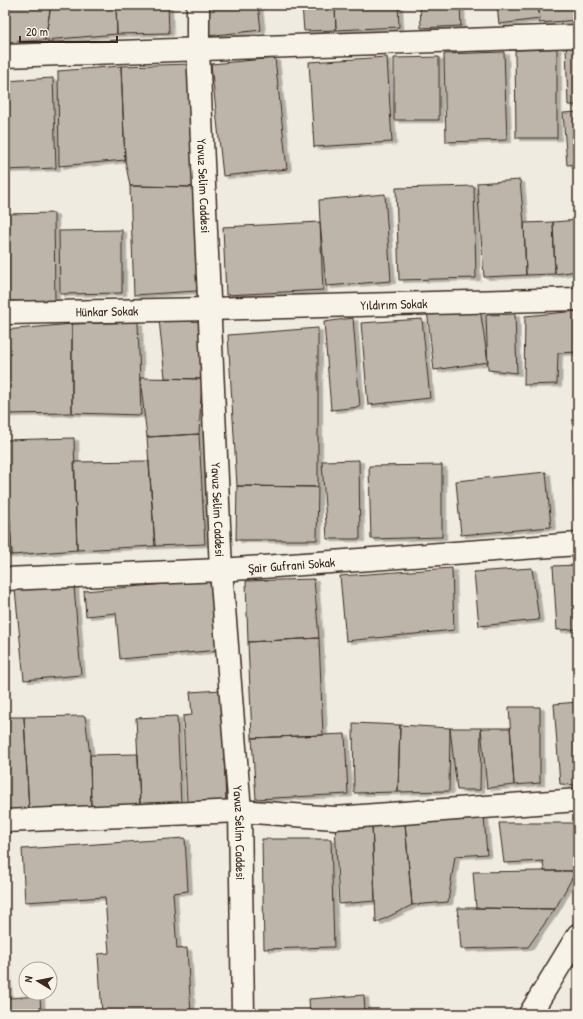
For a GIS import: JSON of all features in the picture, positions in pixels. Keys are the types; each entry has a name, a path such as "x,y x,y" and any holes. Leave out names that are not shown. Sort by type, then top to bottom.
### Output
{"street":[{"name":"Yavuz Selim Caddesi","path":"198,5 198,50 209,309 222,570 240,811 243,1014"},
{"path":"5,56 578,36"},
{"name":"Yıldırım Sokak","path":"209,309 578,299"},
{"name":"Hünkar Sokak","path":"5,312 209,309"},
{"name":"Şair Gufrani Sokak","path":"5,580 222,570 578,544"},
{"path":"5,821 240,811 335,818 578,800"},
{"path":"530,1014 578,937"}],"building":[{"path":"5,5 51,5 45,40 5,42"},
{"path":"51,5 116,5 117,34 45,40"},
{"path":"116,5 168,5 169,33 117,34"},
{"path":"203,5 258,5 261,30 207,36"},
{"path":"302,5 335,5 336,30 304,31"},
{"path":"335,5 398,5 399,27 336,30"},
{"path":"420,5 460,5 461,26 421,28"},
{"path":"497,5 538,5 540,19 499,24"},
{"path":"538,5 578,5 578,20 539,23 540,19"},
{"path":"566,46 578,46 578,105 568,105"},
{"path":"515,48 557,48 557,138 516,138"},
{"path":"504,52 507,140 446,142 444,54"},
{"path":"387,57 392,142 314,147 309,62"},
{"path":"439,57 439,120 394,120 394,58"},
{"path":"275,58 287,169 223,176 211,64"},
{"path":"192,64 194,187 130,186 125,160 121,66"},
{"path":"121,66 125,160 59,166 58,71"},
{"path":"53,78 56,168 5,170 5,81"},
{"path":"578,112 578,164 567,165 563,113"},
{"path":"520,180 524,223 526,275 484,277 477,183"},
{"path":"130,186 194,187 197,291 134,295"},
{"path":"474,186 476,278 399,280 396,188"},
{"path":"385,194 391,281 326,286 319,200"},
{"path":"54,213 55,301 5,301 5,214"},
{"path":"578,220 578,271 555,274 553,222"},
{"path":"320,222 323,290 226,295 223,227"},
{"path":"553,222 555,274 526,275 524,223"},
{"path":"122,230 122,293 60,294 59,231"},
{"path":"480,309 488,362 434,370 427,310"},
{"path":"578,311 578,352 558,353 557,384 524,385 525,316"},
{"path":"515,314 517,373 488,370 486,315"},
{"path":"353,318 360,407 331,410 324,322"},
{"path":"159,319 202,319 202,379 165,378"},
{"path":"422,319 430,398 368,405 361,323"},
{"path":"138,322 141,415 72,413 72,324"},
{"path":"72,324 72,413 5,414 5,330"},
{"path":"318,328 318,487 237,486 228,335"},
{"path":"140,378 202,379 199,434 147,437"},
{"path":"199,434 205,544 155,546 147,437"},
{"path":"74,438 77,550 12,555 5,440"},
{"path":"359,460 360,539 327,539 322,461"},
{"path":"149,461 155,546 77,550 74,462"},
{"path":"6,462 12,555 5,555"},
{"path":"442,465 442,537 371,539 369,466"},
{"path":"546,472 551,527 461,535 456,481"},
{"path":"573,475 578,475 578,531 577,531"},
{"path":"237,486 318,487 317,540 236,540"},
{"path":"578,565 578,629 557,630 553,566"},
{"path":"452,568 454,630 346,641 340,576"},
{"path":"532,568 539,620 479,626 474,572"},
{"path":"314,579 319,638 248,642 246,581"},
{"path":"213,580 219,650 120,659 116,613 86,616 84,591"},
{"path":"74,586 81,675 24,680 15,589"},
{"path":"319,638 323,735 252,738 248,642"},
{"path":"221,690 226,802 187,803 183,716 192,715 190,692"},
{"path":"578,702 578,785 560,784 554,704"},
{"path":"509,707 540,707 540,783 514,785"},
{"path":"85,716 90,755 91,808 29,811 24,717"},
{"path":"177,716 181,804 140,805 136,718"},
{"path":"5,717 24,717 29,811 5,811"},
{"path":"353,723 400,725 398,792 354,793"},
{"path":"400,725 450,728 449,791 398,792"},
{"path":"450,728 481,728 480,790 457,790"},
{"path":"481,728 510,728 514,785 487,788"},
{"path":"345,734 348,794 256,799 252,738"},
{"path":"138,754 140,805 91,808 90,755"},
{"path":"484,817 487,854 455,856 448,902 412,905 405,823"},
{"path":"372,823 405,823 412,905 376,923"},
{"path":"372,823 375,901 339,904 335,825"},
{"path":"499,823 578,823 578,868 576,871 544,871 543,861 504,863"},
{"path":"185,838 188,891 173,893 177,949 187,948 191,1014 102,1014 98,954 109,953 105,897 25,902 22,849"},
{"path":"262,839 331,839 334,947 264,949"},
{"path":"576,871 555,909 476,908 473,872"},
{"path":"458,908 555,909 528,947 461,949"},
{"path":"5,949 8,998 18,997 18,1001 40,1001 41,1014 5,1014"},
{"path":"364,995 365,1014 310,1014 309,999"}]}
